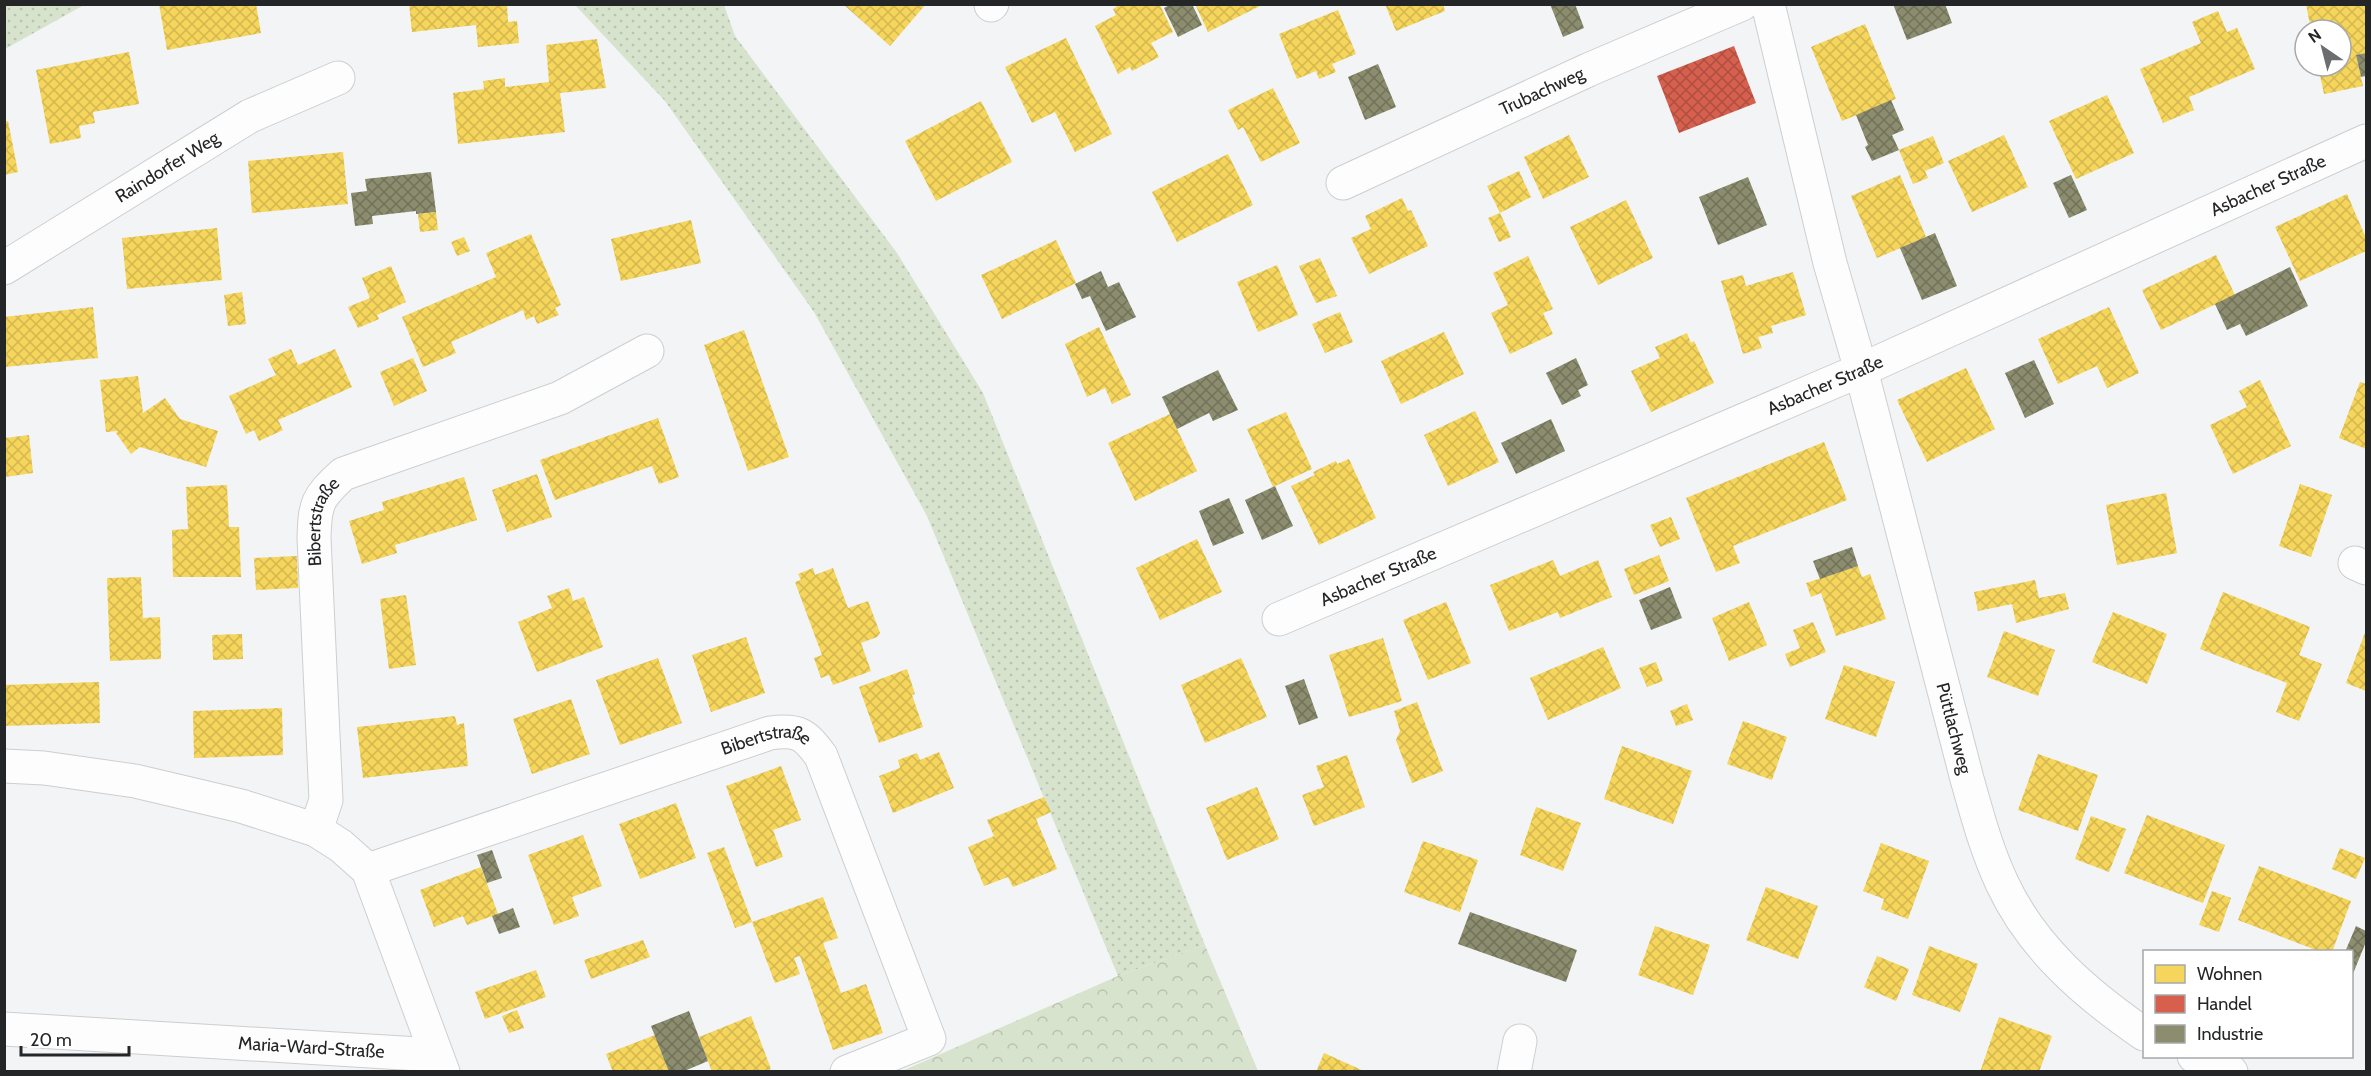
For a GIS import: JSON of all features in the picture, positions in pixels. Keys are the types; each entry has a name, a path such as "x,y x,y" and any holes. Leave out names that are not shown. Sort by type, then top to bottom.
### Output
{"street":[{"name":"Trubachweg","path":"1342,183 1588,70 1742,4"},
{"path":"1768,4 1830,263 1861,370"},
{"name":"Raindorfer Weg","path":"4,268 250,116 338,78"},
{"name":"Asbacher Straße","path":"1279,619 1861,370 2367,141"},
{"name":"Bibertstraße","path":"316,830 326,800 314,538 315,511 322,492 343,474 560,398 647,351"},
{"name":"Püttlachweg","path":"1861,370 1967,778 1985,841 2002,884 2044,950 2104,1006 2143,1033"},
{"name":"Bibertstraße","path":"368,870 770,733 786,731 800,734 811,742 820,756 929,1039 847,1071"},
{"path":"4,766 44,768 135,781 241,806 316,830 341,846 368,870 440,1063"},
{"name":"Maria-Ward-Straße","path":"4,1029 440,1063"},
{"path":"2199,1058 2230,1071"}],"green space":[{"path":"5,4 84,4 84,5 5,49"},
{"path":"575,5 724,5 735,36 897,253 983,393 1205,945 1118,976 927,516 814,312 665,101"},
{"path":"1205,945 1258,1071 902,1071 1118,976"}],"building: Wohnen":[{"path":"159,4 256,4 261,33 167,50"},
{"path":"409,4 507,4 508,22 517,21 519,43 478,47 476,25 412,32"},
{"path":"843,4 926,4 890,46"},
{"path":"1121,4 1160,5 1173,32 1151,43 1159,57 1132,71 1130,67 1118,74 1095,26 1116,15 1113,9"},
{"path":"1195,4 1264,4 1208,32"},
{"path":"1385,4 1443,4 1445,11 1396,31"},
{"path":"2306,4 2366,4 2366,53 2356,55 2363,86 2324,94 2321,78 2353,78 2353,18 2309,18"},
{"path":"1338,10 1356,54 1332,64 1336,72 1319,79 1316,71 1297,79 1279,34"},
{"path":"2218,11 2227,32 2237,28 2255,69 2189,97 2194,110 2163,123 2140,69 2201,43 2192,22"},
{"path":"1865,24 1896,99 1842,121 1811,47"},
{"path":"1066,38 1112,134 1075,152 1055,112 1032,123 1005,67"},
{"path":"597,39 606,88 560,93 565,132 458,144 453,93 484,89 483,81 505,78 505,87 549,82 546,45"},
{"path":"129,52 139,104 93,112 95,123 79,126 81,138 50,144 36,70"},
{"path":"1273,88 1300,143 1261,162 1243,127 1238,130 1228,110"},
{"path":"2107,95 2134,153 2076,179 2049,121"},
{"path":"981,101 1012,162 936,201 905,141"},
{"path":"8,121 18,172 4,175 4,122"},
{"path":"1569,135 1589,177 1543,199 1524,157"},
{"path":"2004,135 2028,187 1972,212 1948,161"},
{"path":"1933,136 1944,163 1925,171 1928,178 1913,184 1899,150"},
{"path":"343,152 348,204 252,213 248,161"},
{"path":"1228,154 1253,205 1177,242 1152,192"},
{"path":"1519,171 1531,197 1500,213 1487,186"},
{"path":"1900,175 1926,237 1877,258 1851,196"},
{"path":"2347,194 2366,238 2366,251 2300,281 2275,227"},
{"path":"1402,198 1408,211 1411,210 1428,246 1369,274 1351,238 1371,229 1365,216"},
{"path":"1626,200 1653,258 1598,285 1570,227"},
{"path":"436,212 438,230 420,232 418,214"},
{"path":"1500,213 1511,237 1499,242 1488,218"},
{"path":"691,220 701,263 621,281 611,239"},
{"path":"217,228 222,280 127,289 122,238"},
{"path":"531,234 561,305 555,308 559,315 537,324 534,316 526,320 523,310 451,342 456,353 423,367 402,317 496,277 486,253"},
{"path":"464,237 470,251 457,256 451,242"},
{"path":"1056,240 1076,283 1002,319 981,275"},
{"path":"2216,255 2235,295 2161,330 2142,290"},
{"path":"1528,256 1553,309 1543,313 1553,334 1510,354 1491,313 1508,305 1493,273"},
{"path":"1320,258 1337,296 1316,303 1299,266"},
{"path":"1277,265 1298,315 1258,332 1237,282"},
{"path":"391,266 406,302 377,315 379,319 358,328 348,307 370,298 362,278"},
{"path":"1793,272 1806,315 1771,326 1773,333 1758,337 1762,348 1743,354 1721,281 1743,275 1746,286"},
{"path":"242,292 246,324 228,326 224,295"},
{"path":"93,307 98,358 5,367 4,317"},
{"path":"2109,307 2139,373 2107,388 2097,366 2058,384 2038,339"},
{"path":"1340,312 1353,342 1325,353 1312,324"},
{"path":"1099,327 1131,395 1112,404 1105,388 1087,397 1065,344"},
{"path":"744,330 789,457 748,471 704,345"},
{"path":"1444,332 1464,374 1401,404 1381,361"},
{"path":"1687,333 1691,343 1694,341 1714,383 1651,412 1631,371 1660,358 1655,347"},
{"path":"291,349 298,365 335,349 352,387 278,420 283,430 259,441 254,430 246,434 229,396 276,375 268,359"},
{"path":"413,358 427,391 394,406 380,372"},
{"path":"1966,368 1995,429 1927,462 1897,400"},
{"path":"138,376 143,413 165,398 180,419 218,431 206,467 140,447 131,454 116,433 118,431 106,432 100,380"},
{"path":"2260,380 2291,446 2233,474 2210,425 2247,407 2239,391"},
{"path":"2360,382 2366,384 2366,449 2339,438"},
{"path":"1475,411 1499,462 1448,486 1424,435"},
{"path":"1286,412 1312,469 1273,487 1247,429"},
{"path":"1170,414 1197,471 1135,501 1108,443"},
{"path":"658,418 679,477 659,484 652,466 555,500 540,460"},
{"path":"29,435 33,473 5,477 5,438"},
{"path":"1824,442 1847,500 1733,546 1740,563 1716,572 1686,498"},
{"path":"1349,459 1376,518 1319,545 1291,486 1315,475 1313,472 1336,461 1337,464"},
{"path":"537,474 552,517 507,532 492,490"},
{"path":"464,477 477,520 395,545 397,553 362,564 349,521 384,510 382,502"},
{"path":"2300,484 2332,495 2311,557 2279,546"},
{"path":"227,485 229,527 239,527 241,577 173,577 172,530 188,529 186,487"},
{"path":"2166,493 2177,553 2117,565 2106,505"},
{"path":"1671,517 1680,539 1660,547 1650,525"},
{"path":"1197,539 1222,592 1160,620 1136,568"},
{"path":"1659,555 1669,581 1634,595 1624,569"},
{"path":"297,556 298,588 256,590 254,558"},
{"path":"1553,560 1560,576 1598,560 1612,597 1560,618 1558,612 1509,631 1490,585"},
{"path":"1858,566 1862,577 1870,574 1886,619 1836,636 1821,593 1811,597 1806,583"},
{"path":"813,568 815,575 833,568 848,608 868,601 880,633 877,637 861,643 871,671 833,685 829,675 821,678 814,658 822,655 795,582 801,580 798,574"},
{"path":"141,577 143,618 160,617 161,659 110,661 107,578"},
{"path":"2035,580 2039,598 2065,593 2069,609 2016,623 2012,604 1978,611 1974,592"},
{"path":"569,588 573,601 584,597 603,647 537,672 518,622 552,608 547,596"},
{"path":"2223,592 2310,627 2299,655 2322,664 2299,721 2276,712 2287,683 2200,649"},
{"path":"406,595 416,665 389,669 380,599"},
{"path":"1446,602 1471,663 1428,680 1403,620"},
{"path":"1749,602 1767,645 1729,661 1712,618"},
{"path":"2113,612 2167,634 2147,684 2092,662"},
{"path":"1813,622 1826,652 1790,667 1785,654 1800,648 1793,630"},
{"path":"2366,630 2366,691 2346,683"},
{"path":"2004,631 2055,650 2038,696 1987,677"},
{"path":"242,634 243,659 213,660 212,635"},
{"path":"746,637 765,693 711,712 692,655"},
{"path":"1383,638 1402,701 1349,717 1329,655"},
{"path":"1603,647 1621,688 1548,720 1530,678"},
{"path":"658,658 682,723 620,745 596,680"},
{"path":"1241,658 1267,717 1205,743 1181,685"},
{"path":"1656,662 1663,681 1647,687 1639,668"},
{"path":"1844,665 1895,682 1876,737 1825,719"},
{"path":"907,669 915,694 912,695 923,727 879,743 859,687"},
{"path":"99,682 100,723 4,726 4,685"},
{"path":"571,699 590,754 532,774 513,719"},
{"path":"1417,702 1443,771 1412,783 1396,740 1400,731 1394,711"},
{"path":"1687,704 1693,720 1676,726 1670,711"},
{"path":"282,708 283,755 194,758 193,711"},
{"path":"455,716 457,725 464,723 468,766 363,778 357,727"},
{"path":"1743,721 1787,737 1772,780 1727,764"},
{"path":"1622,746 1692,771 1673,824 1604,799"},
{"path":"939,752 954,788 893,813 879,776 900,768 898,760 917,753 920,760"},
{"path":"2038,754 2098,775 2078,831 2018,810"},
{"path":"1347,755 1365,807 1314,826 1302,795 1324,787 1316,766"},
{"path":"781,766 801,820 773,830 783,857 756,867 726,786"},
{"path":"1257,787 1279,839 1227,860 1206,808"},
{"path":"1044,797 1051,812 1036,819 1057,869 1013,887 1008,877 984,886 968,847 994,836 987,820"},
{"path":"676,803 696,858 640,879 619,824"},
{"path":"1536,807 1581,823 1563,871 1520,855"},
{"path":"2147,815 2225,845 2203,903 2124,873"},
{"path":"2091,816 2126,829 2109,872 2075,859"},
{"path":"583,835 602,886 572,897 579,916 554,925 528,855"},
{"path":"1423,841 1478,860 1460,912 1404,892"},
{"path":"1881,843 1929,861 1908,919 1881,909 1884,899 1863,891"},
{"path":"724,847 752,922 735,928 707,853"},
{"path":"2340,848 2365,858 2356,879 2332,869"},
{"path":"2259,866 2351,901 2333,950 2316,950 2238,920"},
{"path":"481,867 498,914 467,925 463,916 434,927 420,890"},
{"path":"1766,887 1818,906 1798,959 1746,940"},
{"path":"2212,891 2231,898 2219,932 2199,925"},
{"path":"823,897 838,938 823,943 841,993 866,984 883,1033 833,1050 800,956 794,958 800,974 775,983 752,922"},
{"path":"1655,926 1710,945 1693,995 1638,975"},
{"path":"643,940 650,957 591,979 584,960"},
{"path":"1929,946 1978,964 1960,1012 1912,995"},
{"path":"1877,956 1909,969 1896,1001 1864,987"},
{"path":"536,970 546,997 485,1019 475,992"},
{"path":"517,1010 524,1028 509,1033 502,1016"},
{"path":"751,1016 771,1069 763,1072 712,1072 699,1037"},
{"path":"1999,1017 2052,1036 2039,1072 1980,1072"},
{"path":"655,1035 669,1072 613,1072 606,1054"},
{"path":"1324,1053 1366,1072 1316,1072"}],"building: Handel":[{"path":"1734,46 1756,103 1679,133 1657,76"}],"building: Industrie":[{"path":"1171,4 1192,4 1202,25 1178,37 1164,8"},
{"path":"1550,4 1575,4 1584,28 1563,37"},
{"path":"1893,4 1945,4 1952,23 1907,40"},
{"path":"2366,53 2366,76 2361,77 2356,55"},
{"path":"1378,64 1396,107 1365,120 1348,77"},
{"path":"1891,100 1904,130 1892,135 1899,150 1872,161 1865,147 1868,145 1856,115"},
{"path":"431,172 436,212 416,214 416,211 372,216 373,224 355,226 351,193 367,191 365,179"},
{"path":"2071,175 2087,210 2069,218 2053,183"},
{"path":"1748,177 1767,225 1718,245 1699,197"},
{"path":"1935,233 1957,286 1922,300 1900,248"},
{"path":"2290,267 2308,306 2246,336 2240,324 2227,330 2215,304"},
{"path":"1101,271 1108,287 1119,282 1136,317 1106,331 1090,296 1082,299 1075,284"},
{"path":"1576,358 1588,385 1578,390 1581,396 1562,405 1546,373"},
{"path":"2034,360 2054,404 2025,418 2005,373"},
{"path":"1218,370 1238,410 1213,421 1209,413 1177,429 1162,397"},
{"path":"1551,419 1565,451 1516,474 1501,443"},
{"path":"1275,486 1293,526 1262,540 1245,500"},
{"path":"1229,498 1244,533 1213,546 1199,511"},
{"path":"1852,547 1858,566 1820,579 1813,561"},
{"path":"1670,587 1682,618 1651,630 1639,600"},
{"path":"1304,679 1318,718 1299,725 1285,686"},
{"path":"492,850 502,878 487,883 477,855"},
{"path":"513,908 520,927 499,934 492,916"},
{"path":"1470,912 1577,950 1566,982 1458,944"},
{"path":"2356,926 2366,931 2366,942 2353,974 2353,950 2346,950"},
{"path":"689,1011 708,1061 682,1072 669,1072 651,1026"}]}
